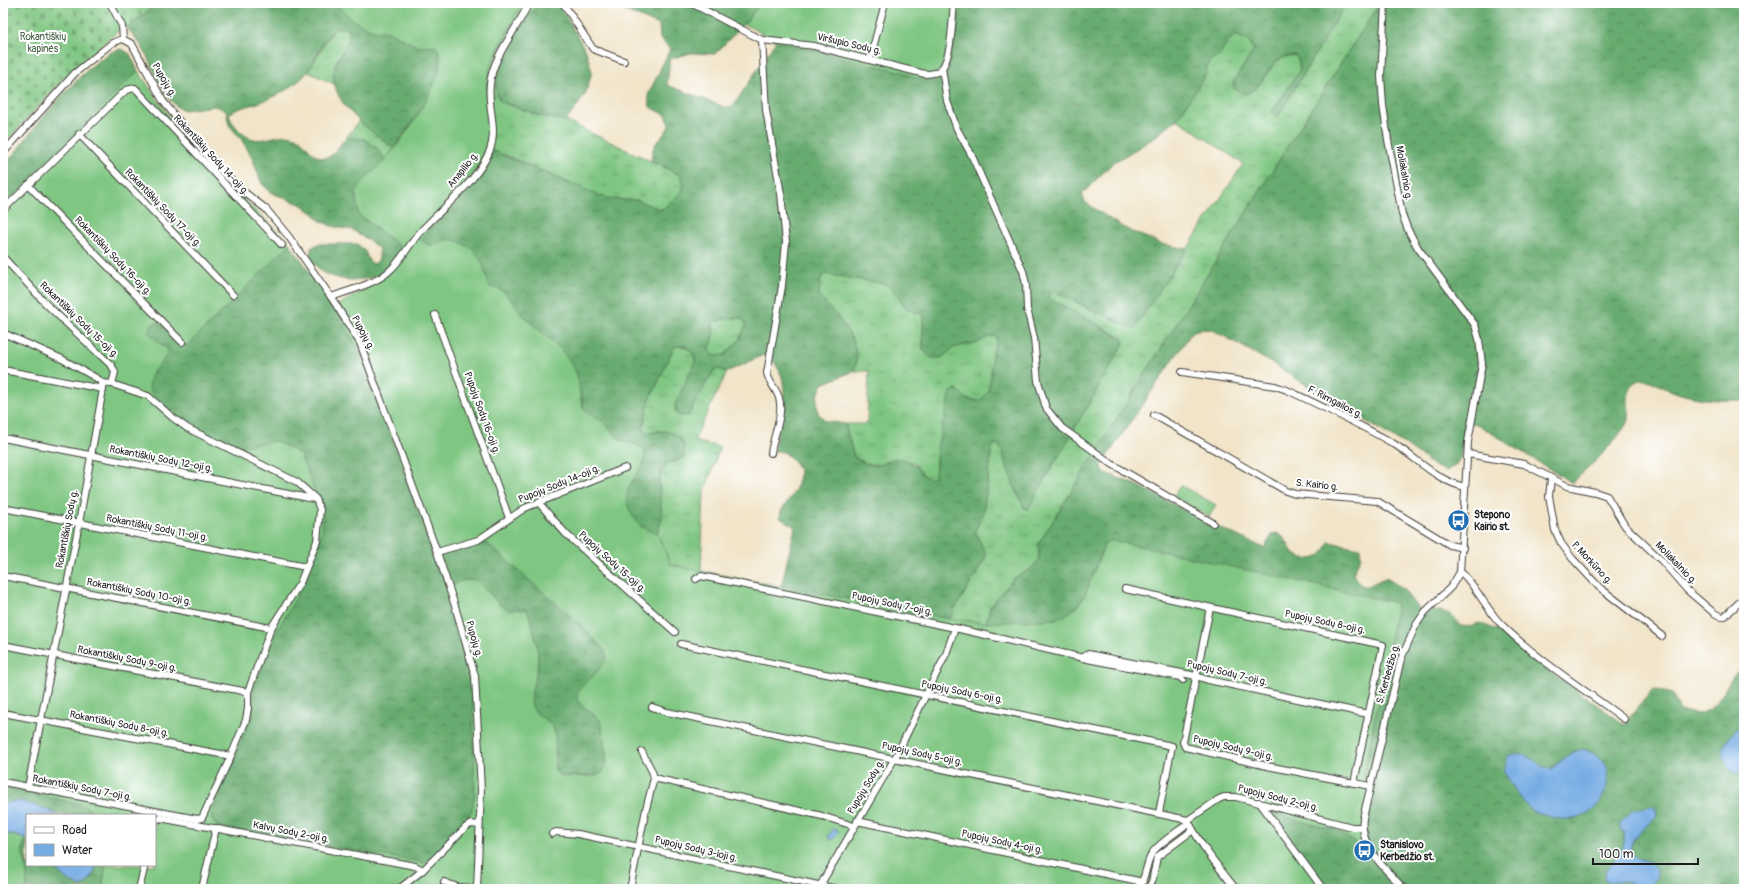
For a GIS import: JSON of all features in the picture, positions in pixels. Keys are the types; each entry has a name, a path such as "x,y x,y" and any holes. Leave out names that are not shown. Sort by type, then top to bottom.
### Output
{"street":[{"path":"3,153 75,73 112,43 123,39 122,26 110,3"},
{"name":"Anapilio g.","path":"331,297 375,280 386,274 397,263 420,232 470,181 486,159 493,137 489,85 491,76 501,53 529,3"},
{"path":"563,3 593,49 624,61"},
{"name":"Viršupio Sodų g.","path":"691,3 762,40 814,46 925,74 936,72 942,68"},
{"path":"870,59 885,3"},
{"path":"954,3 948,55 942,68 947,101 957,129 971,154 1023,271 1026,284 1027,309 1034,338 1038,381 1046,408 1062,428 1077,441 1112,464 1213,523"},
{"name":"Moliakalnio g.","path":"1385,3 1382,45 1383,97 1388,140 1402,214 1408,230 1418,248 1475,325"},
{"name":"Pupojų g.","path":"123,39 132,44 163,101 211,161 239,188 266,209 298,249 360,343 437,552 455,606 475,676 480,783 477,888"},
{"path":"762,40 766,110 781,194 786,242 782,286 767,373 768,380 780,399 780,409 771,453"},
{"name":"Rokantiškių Sodų 14-oji g.","path":"3,210 79,134 126,90 135,88 282,245"},
{"name":"Rokantiškių Sodų 17-oji g.","path":"79,134 233,295"},
{"name":"Rokantiškių Sodų 16-oji g.","path":"28,185 182,342"},
{"name":"Rokantiškių Sodų 15-oji g.","path":"3,257 46,304 112,366 115,372 112,384"},
{"name":"Pupojų Sodų 16-oji g.","path":"435,315 509,518"},
{"name":"S. Kerbedžio g.","path":"1404,889 1366,844 1362,827 1396,674 1405,648 1416,625 1425,612 1451,587 1460,572 1470,429 1476,406 1482,364 1479,339 1475,325"},
{"path":"3,333 62,359 98,379 102,386"},
{"path":"3,370 102,386 112,384 148,396 187,428 297,482 316,499 320,510 316,541 300,583 272,628 248,692 247,714 232,756"},
{"name":"F. Rimgailos g.","path":"1182,372 1275,386 1287,390 1395,445 1440,478 1465,487"},
{"name":"Rokantiškių Sodų g.","path":"28,787 79,522 102,386"},
{"name":"S. Kairio g.","path":"1154,415 1286,491 1295,494 1377,501 1450,545 1462,548"},
{"name":"Rokantiškių Sodų 12-oji g.","path":"3,438 316,499"},
{"path":"1468,454 1524,464 1542,472 1551,479"},
{"name":"Pupojų Sodų 14-oji g.","path":"437,552 478,540 525,508 626,468"},
{"name":"Moliakalnio g.","path":"1551,479 1567,486 1602,494 1611,501 1625,526 1661,560 1687,590 1714,614 1722,617 1725,616 1744,598"},
{"name":"P. Morkūno g.","path":"1551,479 1549,496 1555,530 1561,543 1572,558 1599,587 1662,636"},
{"name":"Pupojų Sodų 15-oji g.","path":"539,503 566,534 676,632"},
{"name":"Rokantiškių Sodų 11-oji g.","path":"3,508 306,567"},
{"path":"1460,572 1467,577 1475,591 1495,618 1512,635 1624,719"},
{"name":"Rokantiškių Sodų 10-oji g.","path":"3,576 272,628"},
{"name":"Pupojų Sodų 7-oji g.","path":"696,579 701,576 955,628 1184,680"},
{"name":"Pupojų Sodų 8-oji g.","path":"1125,589 1383,645 1354,783"},
{"name":"Pupojų Sodų 9-oji g.","path":"1210,608 1183,742 1186,748 1370,786"},
{"name":"Pupojų Sodų g.","path":"819,887 895,758 946,654 955,628"},
{"name":"Pupojų Sodų 6-oji g.","path":"681,644 1172,746 1159,813"},
{"name":"Rokantiškių Sodų 9-oji g.","path":"3,645 248,692"},
{"name":"Pupojų Sodų 7-oji g.","path":"1082,658 1088,654 1368,714"},
{"name":"Pupojų Sodų 5-oji g.","path":"652,707 667,712 895,758 1188,820"},
{"name":"Rokantiškių Sodų 8-oji g.","path":"3,713 232,756"},
{"path":"630,889 654,778 642,752"},
{"name":"Rokantiškių Sodų 7-oji g.","path":"3,782 197,819 204,816 232,756"},
{"name":"Pupojų Sodų 4-oji g.","path":"654,778 815,815 1143,882"},
{"name":"Pupojų Sodų 2-oji g.","path":"1136,889 1143,882 1151,854 1186,825 1188,820 1224,797 1236,797 1259,802 1352,827 1362,827"},
{"path":"1259,802 1323,889"},
{"name":"Kalvų Sodų 2-oji g.","path":"156,820 160,818 216,828 416,866 423,870"},
{"path":"1188,820 1193,830 1236,889"},
{"path":"399,889 423,870 466,826 471,824 479,825"},
{"path":"202,889 216,828"},
{"path":"1148,889 1152,882 1156,860 1159,855 1193,830"},
{"name":"Pupojų Sodų 3-ioji g.","path":"552,834 556,832 578,834 819,887 837,889"},
{"path":"139,889 145,866"},
{"path":"444,882 457,888 477,888"}],"green space":[{"name":"Rokantiškių kapinės","path":"3,3 148,3 151,8 127,28 125,25 65,77 3,145"},
{"path":"148,3 339,3 338,6 372,30 390,32 419,47 434,45 439,51 440,63 438,75 417,116 394,148 351,113 342,102 336,90 334,77 336,64 347,44 349,35 349,30 342,28 337,28 331,33 323,44 309,70 294,85 275,96 238,109 229,114 234,124 245,136 260,140 289,135 300,139 313,153 324,158 331,156 346,138 364,139 378,149 385,160 358,188 359,215 405,250 395,262 377,276 353,280 337,278 321,271 316,266 310,259 311,248 318,244 357,244 365,251 369,261 374,264 379,260 379,249 352,230 331,226 319,220 314,214 300,204 272,193 262,184 251,155 241,139 229,125 226,110 214,106 184,110 177,107 171,101 165,93 142,47 127,28 151,9"},
{"path":"339,3 522,3 497,51 489,72 487,96 490,122 489,140 484,155 467,180 471,185 420,238 430,246 447,240 456,241 473,251 481,260 490,287 504,292 523,315 559,347 571,362 577,375 584,409 604,423 621,440 642,448 645,458 643,465 634,478 627,494 628,504 634,519 639,525 645,529 657,533 671,565 949,619 986,623 1059,619 1076,608 1084,597 1104,546 1109,541 1115,541 1397,603 1363,778 1377,784 1363,847 1337,831 1270,812 1327,889 102,889 106,866 156,866 156,814 92,814 89,809 81,804 3,788 3,206 138,71 172,120 249,204 290,244 188,345 180,343 160,323 153,323 148,332 160,344 168,349 168,354 153,372 149,383 150,390 154,396 182,422 207,436 237,447 276,441 300,454 323,511 322,532 302,587 275,634 253,689 252,714 211,815 213,822 217,827 425,863 429,861 467,818 472,810 475,794 472,680 446,593 453,585 463,581 477,580 500,605 509,610 527,609 538,654 538,665 532,690 532,706 538,714 549,722 554,730 555,771 561,776 565,777 596,776 602,773 606,767 607,761 602,726 599,719 578,702 577,697 582,686 601,667 606,657 606,652 581,625 489,545 483,542 433,557 367,369 357,347 335,307 373,284 375,277 392,265 405,250 359,215 356,198 357,191 363,181 392,152 411,125 430,93 437,77 440,63 439,51 434,45 419,47 390,32 372,30 354,21 338,6"},
{"path":"522,3 538,3 516,38 501,67 497,81 497,93 502,102 540,116 566,121 680,175 684,184 682,192 663,209 658,209 637,200 611,199 600,196 503,154 488,162 471,185 466,180 485,156 490,119 487,84 490,67"},
{"path":"538,3 558,3 586,51 592,72 585,95 566,121 540,116 502,102 497,93 497,81 501,67 516,38"},
{"path":"615,3 761,3 744,24 715,54 691,53 670,59 667,85 727,108 734,105 776,41 903,72 919,79 938,82 948,70 962,3 1346,3 1278,116 1274,115 1272,112 1300,70 1299,61 1295,55 1278,60 1260,84 1246,94 1234,89 1233,82 1254,50 1249,41 1235,35 1228,41 1218,57 1211,59 1207,66 1206,74 1177,119 1151,140 1113,163 1082,194 1085,202 1122,227 1161,244 1187,249 1134,329 1053,291 1047,297 1121,338 1124,343 1028,509 1024,508 1011,478 1000,446 996,444 992,448 983,514 975,531 985,552 985,559 949,619 781,587 795,527 780,518 781,511 795,491 800,472 796,464 784,452 774,451 783,408 784,391 781,375 771,357 763,355 727,372 719,369 714,370 688,415 681,416 677,414 675,405 695,361 695,357 691,351 685,347 674,347 649,402 643,429 647,433 660,431 672,433 683,443 684,453 683,458 667,463 661,471 659,481 662,519 657,533 648,531 637,524 633,519 627,500 628,487 644,463 640,446 621,440 603,421 591,415 584,409 575,370 565,354 524,316 502,290 490,287 484,274 449,240 430,246 420,238 461,198 479,175 493,151 600,196 611,199 637,200 658,209 663,209 682,192 684,184 680,175 651,160 655,144 669,126 666,115 650,107 648,95 670,49 660,39 659,25 616,7","holes":["825,274 886,284 892,289 904,306 914,312 923,314 923,350 931,358 941,358 953,348 977,343 990,336 995,336 997,340 992,355 991,377 988,392 979,401 967,399 957,389 951,392 937,448 935,476 930,479 922,474 911,462 907,460 895,459 883,464 873,465 857,459 854,457 845,424 826,421 818,413 817,397 823,384 854,371 856,361 856,350 853,340 834,312 819,297 820,280","741,318 746,324 740,339 725,355 714,356 709,349 713,340 713,323 723,319"]},
{"path":"761,3 962,3 948,70 943,78 938,82 919,79 903,72 776,41 744,24"},
{"path":"1346,3 1380,3 1288,146 1039,543 1039,560 1032,568 1013,579 990,607 986,623 949,619 985,559 985,552 975,531 983,514 992,448 996,444 1000,446 1011,478 1024,508 1028,509 1124,343 1121,337 1046,297 1053,290 1098,313 1168,278 1243,164 1177,119 1206,74 1207,66 1211,59 1218,57 1228,41 1235,35 1249,41 1254,50 1233,82 1255,90 1278,59 1295,55 1299,61 1300,70 1272,112 1278,116"},
{"path":"1380,3 1744,3 1744,400 1699,398 1668,390 1648,380 1639,380 1636,381 1628,396 1628,423 1602,454 1572,483 1477,424 1467,425 1465,428 1460,458 1455,466 1446,471 1436,467 1401,442 1270,362 1213,330 1200,329 1192,332 1102,464 1102,468 1105,473 1137,485 1209,523 1264,548 1273,534 1276,533 1284,538 1294,554 1308,559 1316,558 1322,554 1329,542 1360,548 1361,556 1353,574 1357,581 1364,586 1368,586 1386,578 1402,588 1413,602 1421,609 1445,612 1451,615 1462,626 1471,626 1479,623 1498,630 1529,657 1624,724 1653,689 1672,694 1680,711 1699,714 1710,709 1718,700 1735,674 1744,670 1744,722 1731,735 1735,774 1744,772 1744,889 1327,889 1269,812 1337,831 1362,846 1363,778 1397,603 1109,541 1104,546 1084,597 1076,608 1059,619 986,623 990,607 1013,579 1032,568 1039,560 1039,543 1288,146","holes":["1577,750 1526,804 1504,771 1538,763 1551,769 1564,758","1650,823 1633,839 1630,853 1636,858 1644,860 1630,883 1625,881 1608,882 1604,874 1624,845 1624,832"]},
{"path":"343,27 349,30 350,38 335,65 334,84 308,72 335,28"},
{"path":"122,49 130,54 138,71 3,206 3,167 59,99 77,80 93,65 109,54"},
{"path":"359,121 394,148 385,160 378,149 364,139 346,138"},
{"path":"290,244 335,307 357,347 367,369 483,542 498,551 581,625 606,652 606,657 601,668 579,690 578,702 599,719 602,726 607,761 602,773 596,776 561,776 555,771 554,730 549,722 538,714 532,706 531,695 537,670 538,654 527,609 514,610 506,608 491,594 446,593 472,680 475,794 472,810 467,818 429,861 425,863 217,827 213,822 211,815 252,715 253,689 275,634 302,587 318,546 324,520 276,441 251,447 237,447 216,441 188,425 151,393 149,383 152,374 168,354 148,332 153,323 157,322 188,345"},
{"path":"825,273 886,284 892,289 904,306 914,312 923,314 923,350 941,358 953,348 977,343 990,336 995,336 997,340 992,356 991,377 988,392 980,401 967,399 957,389 937,448 935,476 930,479 925,477 913,462 893,459 880,465 865,463 854,457 845,424 867,424 869,371 854,371 856,361 852,341 847,331 819,297 820,280"},
{"path":"741,318 747,324 740,339 725,355 714,356 709,349 713,340 713,323 723,319"},
{"path":"677,345 690,350 694,355 695,361 675,410 677,414 681,416 688,415 714,370 718,369 727,372 694,441 720,447 704,494 701,571 671,565 657,533 661,516 659,489 662,471 667,463 678,461 659,430 651,434 646,433 643,429 649,402 674,347"},
{"path":"1180,485 1216,505 1209,517 1174,497"},
{"path":"3,788 81,804 89,809 92,814 57,814 43,808 3,805"},
{"path":"3,833 26,839 22,850 27,869 27,889 3,889"},
{"path":"26,839 26,866 22,850"},
{"path":"26,866 54,866 57,871 81,887 93,875 95,866 106,866 102,889 27,889"}],"water":[{"path":"1744,722 1744,772 1735,774 1729,769 1722,749 1731,735"},
{"path":"1583,749 1601,759 1605,764 1608,774 1608,781 1598,805 1592,811 1578,818 1560,819 1533,811 1521,798 1504,772 1508,756 1515,754 1526,755 1551,769 1571,753"},
{"path":"21,801 57,814 26,814 26,840 15,835 3,833 3,805 6,803"},
{"path":"1651,806 1656,809 1657,816 1636,836 1631,846 1630,853 1636,858 1650,863 1658,870 1658,877 1649,886 1639,887 1625,881 1608,882 1604,880 1609,867 1623,846 1624,832 1620,829 1620,823 1633,810"},
{"path":"834,829 837,829 838,833 833,839 830,840 828,836"},
{"path":"54,866 95,866 91,878 81,887 69,881"}],"place":[{"name":"Stepono Kairio st.","path":"1459,521"},
{"name":"Stanislovo Kerbedžio st.","path":"1364,851"}]}
